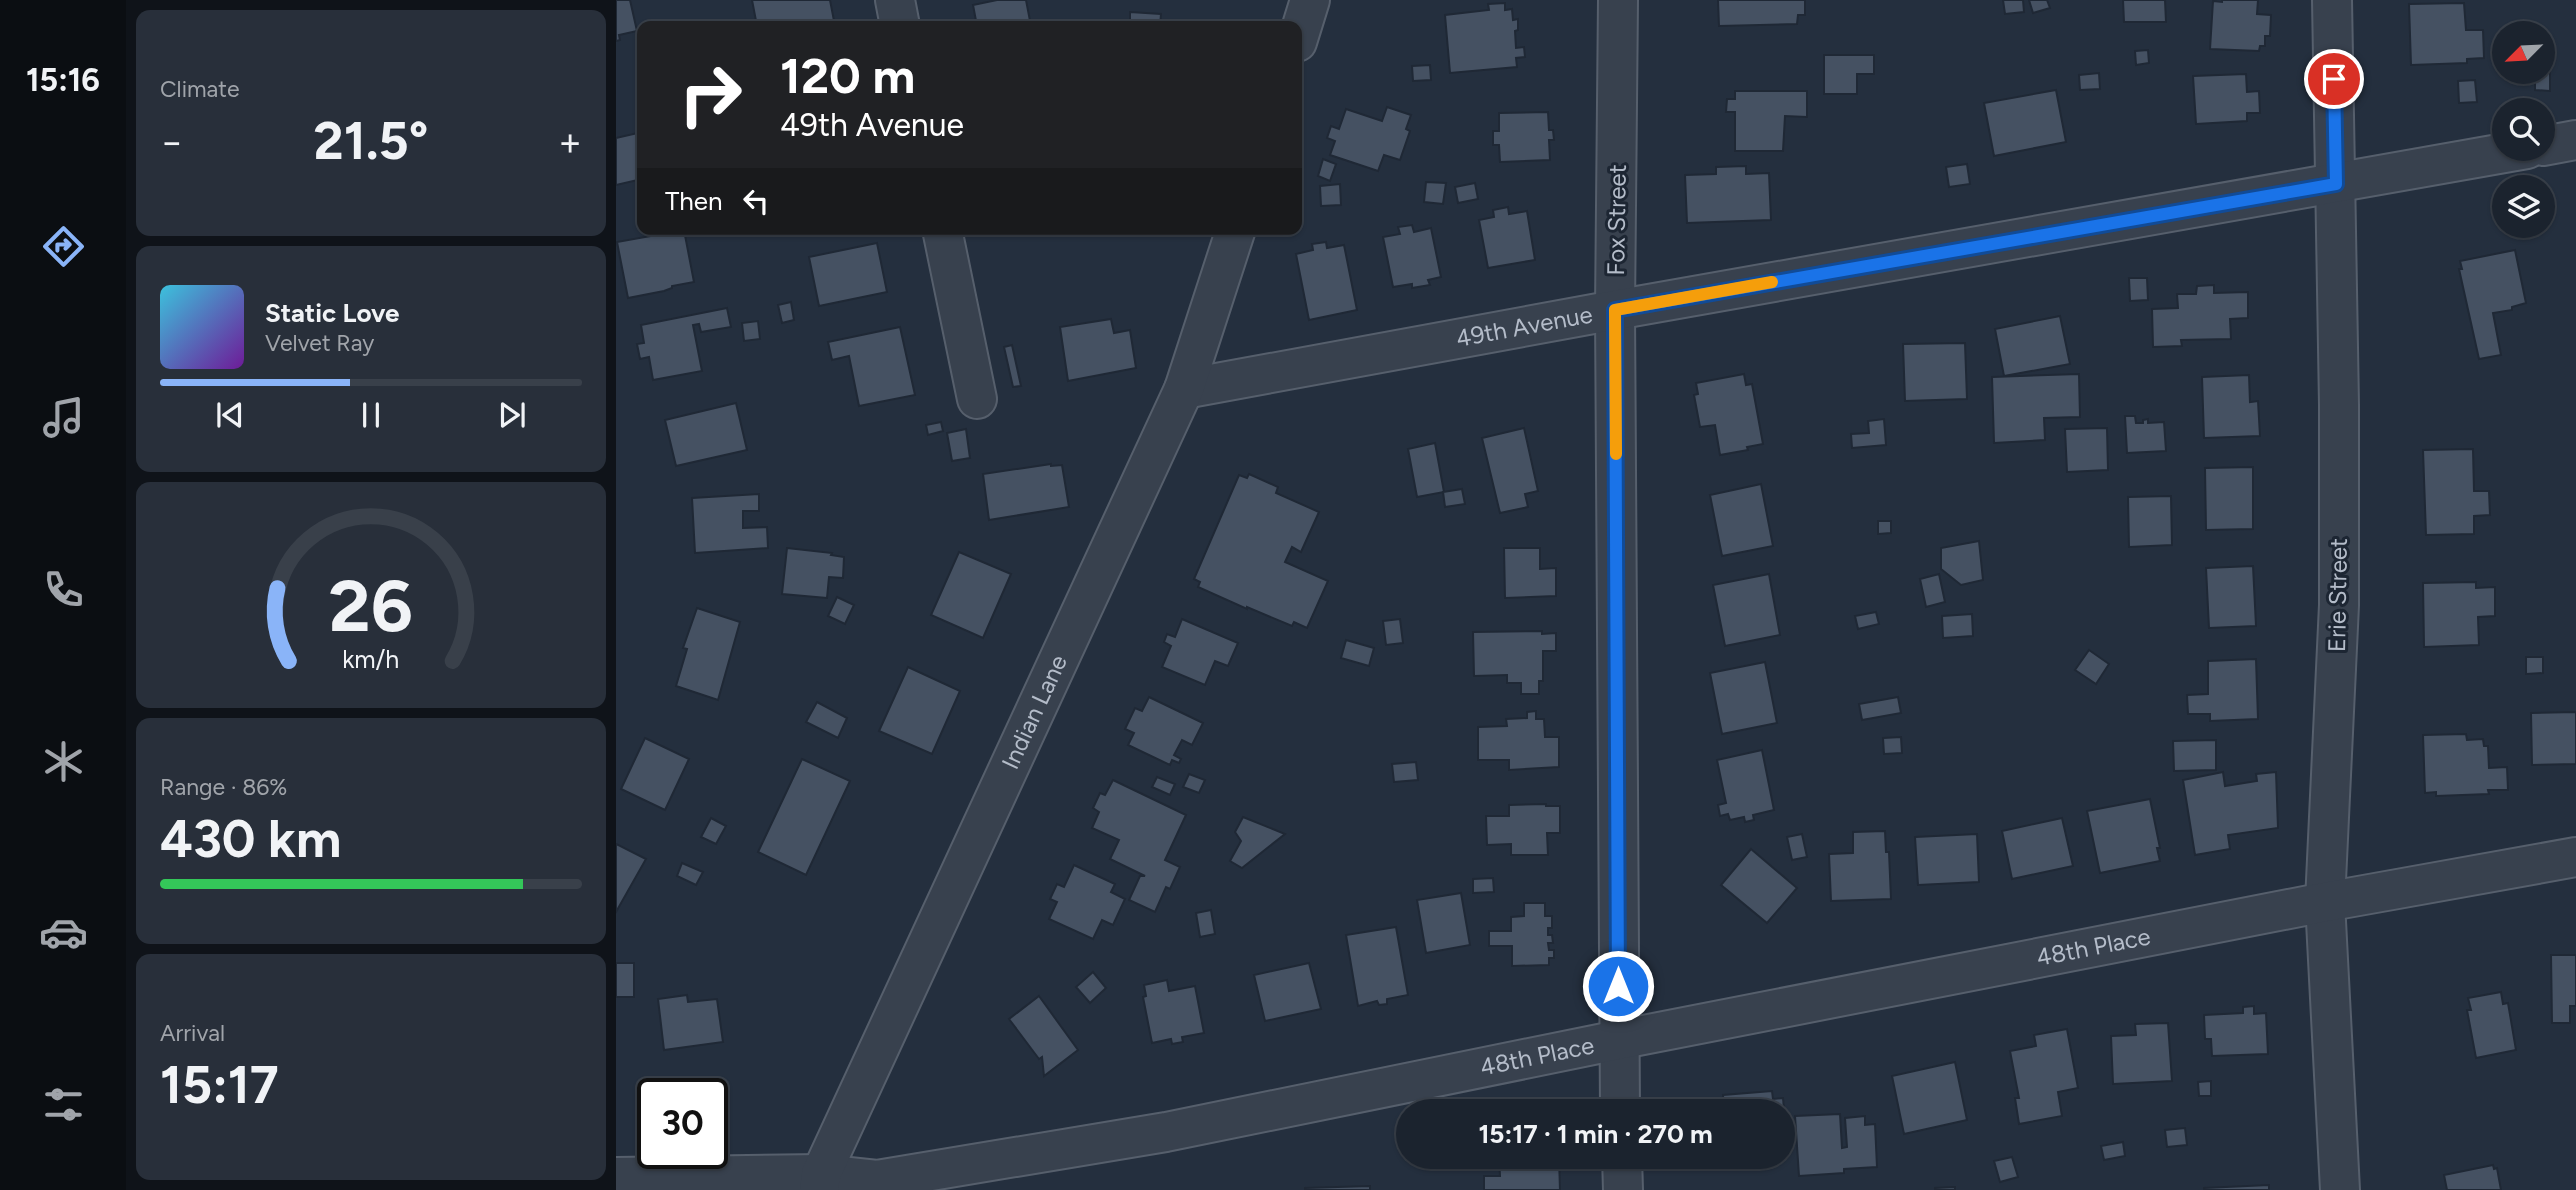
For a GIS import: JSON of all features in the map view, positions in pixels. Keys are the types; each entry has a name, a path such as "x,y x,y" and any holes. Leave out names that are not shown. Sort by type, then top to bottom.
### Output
{"street":[{"path":"895,0 899,21"},
{"path":"1302,26 1310,0"},
{"name":"Fox Street","path":"1618,0 1615,310 1620,1099"},
{"name":"Erie Street","path":"2332,0 2339,605 2325,902 2340,1190"},
{"path":"2555,144 2576,140"},
{"name":"49th Avenue","path":"1184,389 2492,155"},
{"path":"943,235 977,398"},
{"name":"Indian Lane","path":"820,1182 1184,389 1234,235"},
{"name":"48th Place","path":"616,1177 820,1182 877,1180 1166,1132 1618,1040 2325,902 2576,857"},
{"path":"1622,1169 1623,1190"}],"building":[{"path":"616,0 630,0 637,31 619,35 620,40 616,41"},
{"path":"752,0 830,0 834,21 756,21"},
{"path":"997,0 1026,0 1030,21 976,21 973,5"},
{"path":"1718,0 1805,0 1805,15 1798,15 1797,24 1719,26"},
{"path":"2003,0 2023,0 2024,12 2005,14"},
{"path":"2029,0 2047,0 2050,8 2033,13"},
{"path":"2123,0 2165,0 2166,22 2124,22"},
{"path":"2258,0 2257,14 2271,15 2270,36 2265,36 2265,46 2260,46 2259,51 2210,49 2213,1"},
{"path":"1505,3 1505,10 1512,9 1513,20 1518,19 1518,30 1515,31 1516,48 1524,47 1525,57 1516,58 1517,67 1450,73 1445,15 1489,10 1488,4"},
{"path":"2464,3 2466,30 2483,30 2484,58 2467,59 2467,63 2411,65 2409,4"},
{"path":"1130,12 1161,14 1160,21 1130,21"},
{"path":"2148,50 2149,63 2136,65 2135,51"},
{"path":"1824,55 1874,55 1874,74 1857,74 1857,94 1824,94"},
{"path":"1430,65 1431,80 1413,81 1412,66"},
{"path":"2099,73 2100,89 2080,90 2079,75"},
{"path":"2246,74 2247,92 2259,91 2260,113 2247,113 2247,121 2196,124 2193,76"},
{"path":"2475,80 2477,102 2459,103 2458,81"},
{"path":"2535,84 2550,84 2550,91 2535,90"},
{"path":"2056,90 2066,142 1994,156 1984,103"},
{"path":"1735,91 1807,91 1807,117 1785,116 1783,151 1735,151 1735,112 1726,112 1727,99 1735,99"},
{"path":"1387,107 1411,115 1406,129 1410,131 1400,160 1384,155 1378,171 1330,155 1335,141 1327,138 1331,126 1339,129 1346,109 1382,121"},
{"path":"1548,112 1549,130 1553,130 1554,140 1549,140 1550,160 1500,162 1499,145 1493,145 1493,131 1499,131 1499,113"},
{"path":"637,133 637,180 616,185 616,138"},
{"path":"1323,159 1336,164 1330,181 1318,176"},
{"path":"1967,164 1970,184 1949,187 1946,167"},
{"path":"1746,166 1746,174 1769,173 1771,220 1687,223 1685,175 1716,174 1716,167"},
{"path":"1426,182 1446,183 1443,204 1424,202"},
{"path":"1475,183 1478,199 1458,203 1455,187"},
{"path":"1340,184 1341,205 1321,206 1320,186"},
{"path":"1508,207 1509,214 1527,211 1535,260 1488,268 1479,220 1494,217 1493,210"},
{"path":"1412,225 1414,232 1431,228 1441,277 1428,280 1430,285 1393,287 1383,237 1400,234 1398,227"},
{"path":"656,235 685,235 694,282 628,298 617,242"},
{"path":"1326,242 1327,248 1344,245 1357,310 1309,320 1296,254 1313,250 1312,244"},
{"path":"877,243 887,292 819,306 809,257"},
{"path":"2515,250 2526,303 2512,307 2512,310 2493,313 2501,355 2479,359 2459,269 2462,269 2460,261"},
{"path":"2129,278 2147,278 2148,300 2130,301"},
{"path":"2214,285 2214,293 2248,292 2248,318 2230,319 2231,339 2181,340 2182,346 2153,347 2152,309 2178,308 2177,294 2196,294 2197,286"},
{"path":"791,302 794,320 782,323 778,305"},
{"path":"727,308 731,327 701,332 699,324 693,325 702,371 653,380 649,357 640,359 637,344 644,343 641,325"},
{"path":"2060,316 2070,364 2004,376 1995,329"},
{"path":"1111,319 1114,333 1130,330 1136,368 1068,381 1060,327"},
{"path":"758,321 760,339 744,341 742,323"},
{"path":"900,327 915,395 859,406 849,356 832,360 828,342"},
{"path":"1965,343 1967,399 1905,401 1903,344"},
{"path":"1012,345 1021,386 1013,387 1004,347"},
{"path":"1744,374 1746,385 1752,384 1763,444 1720,455 1715,425 1700,427 1694,395 1698,394 1696,383"},
{"path":"2079,374 2080,417 2044,418 2045,440 1994,443 1992,377"},
{"path":"2249,375 2250,402 2258,401 2260,436 2204,438 2202,377"},
{"path":"736,403 747,450 676,466 665,420"},
{"path":"2125,416 2135,416 2136,423 2143,423 2143,420 2148,419 2148,423 2164,422 2166,451 2127,453"},
{"path":"1884,419 1886,445 1852,448 1851,434 1869,433 1868,421"},
{"path":"941,422 943,431 928,435 926,425"},
{"path":"1524,428 1538,491 1525,494 1528,507 1500,513 1482,438"},
{"path":"2107,428 2108,470 2067,472 2065,429"},
{"path":"966,429 970,458 952,461 947,433"},
{"path":"1435,443 1444,492 1417,497 1408,449"},
{"path":"2473,449 2474,491 2489,491 2490,515 2474,516 2474,534 2426,535 2423,450"},
{"path":"1051,464 1062,465 1069,507 989,520 983,474"},
{"path":"2253,467 2253,529 2206,530 2205,468"},
{"path":"1249,474 1278,487 1276,493 1319,512 1301,552 1292,547 1285,562 1328,581 1307,628 1294,622 1292,626 1247,609 1198,587 1200,582 1194,579 1239,475 1247,478"},
{"path":"1761,484 1773,546 1722,556 1710,495"},
{"path":"1462,489 1465,504 1445,507 1443,492"},
{"path":"759,494 759,511 743,511 743,528 767,527 768,548 695,553 692,498"},
{"path":"2171,496 2172,545 2129,547 2128,497"},
{"path":"1878,521 1891,521 1891,533 1878,534"},
{"path":"1979,541 1983,580 1961,585 1941,569 1941,548"},
{"path":"787,548 844,557 843,578 829,577 827,598 782,594"},
{"path":"1504,548 1540,548 1540,569 1556,568 1556,596 1505,598"},
{"path":"959,552 1011,574 983,638 931,615"},
{"path":"2253,566 2256,626 2209,628 2206,568"},
{"path":"1769,574 1780,635 1725,646 1713,585"},
{"path":"1939,574 1945,602 1926,607 1920,579"},
{"path":"2476,582 2476,588 2495,587 2495,616 2478,617 2479,645 2424,647 2423,583"},
{"path":"837,597 854,605 845,624 828,616"},
{"path":"697,608 740,622 718,700 676,686 687,649 683,648"},
{"path":"1876,612 1879,624 1858,629 1855,616"},
{"path":"1972,614 1973,636 1943,638 1942,616"},
{"path":"1182,619 1238,643 1228,666 1215,661 1205,685 1162,667 1171,646 1164,642 1167,634 1175,637"},
{"path":"1400,619 1403,643 1386,645 1383,621"},
{"path":"1542,631 1542,634 1556,633 1556,651 1543,651 1543,681 1539,681 1539,694 1521,694 1521,683 1507,683 1507,675 1474,676 1473,632"},
{"path":"1346,640 1374,648 1369,666 1341,658"},
{"path":"2089,650 2109,664 2096,684 2075,670"},
{"path":"2526,657 2543,657 2543,673 2526,674"},
{"path":"2256,659 2258,719 2210,721 2210,714 2188,714 2187,695 2208,694 2208,661"},
{"path":"1765,662 1777,723 1722,734 1710,673"},
{"path":"908,667 960,691 932,754 879,731"},
{"path":"1149,697 1203,723 1192,745 1182,740 1174,755 1181,759 1179,763 1172,760 1170,765 1128,745 1134,733 1125,729 1135,708 1142,711"},
{"path":"1898,697 1901,713 1862,720 1859,704"},
{"path":"817,702 847,718 838,738 806,722"},
{"path":"1536,711 1536,719 1544,719 1545,737 1559,737 1559,767 1509,770 1509,760 1478,760 1478,727 1507,726 1506,719 1527,718 1527,712"},
{"path":"2576,712 2576,764 2532,765 2531,713"},
{"path":"2466,734 2467,740 2483,739 2484,746 2488,746 2489,768 2507,767 2508,790 2488,790 2489,794 2436,796 2436,792 2425,793 2423,735"},
{"path":"1901,737 1902,753 1884,754 1883,738"},
{"path":"645,738 689,759 665,810 621,789"},
{"path":"2216,740 2216,770 2174,771 2173,741"},
{"path":"1762,750 1774,810 1753,815 1754,820 1745,822 1744,817 1730,820 1728,814 1720,816 1718,805 1726,803 1717,760"},
{"path":"802,759 850,781 806,875 758,852"},
{"path":"1416,762 1418,780 1394,782 1392,764"},
{"path":"2223,772 2225,786 2257,781 2256,774 2276,772 2278,828 2228,835 2230,849 2195,855 2183,780"},
{"path":"1189,774 1205,780 1199,793 1183,787"},
{"path":"1157,777 1175,784 1170,795 1152,787"},
{"path":"1113,780 1186,815 1165,860 1180,867 1170,889 1166,887 1155,912 1129,900 1140,876 1145,876 1110,859 1119,840 1092,828 1099,812 1093,808 1100,793 1105,795"},
{"path":"2150,799 2160,861 2100,873 2087,811"},
{"path":"1509,805 1560,806 1560,833 1547,833 1548,855 1511,855 1511,844 1487,845 1486,816 1509,816"},
{"path":"1243,817 1285,834 1242,868 1230,861 1241,841 1235,832"},
{"path":"711,818 726,826 716,844 701,837"},
{"path":"2062,818 2073,866 2012,879 2002,831"},
{"path":"1885,831 1886,852 1889,852 1891,899 1831,901 1829,854 1853,853 1853,832"},
{"path":"1802,834 1807,857 1792,860 1787,837"},
{"path":"1977,834 1979,882 1918,885 1915,837"},
{"path":"616,844 646,859 616,912"},
{"path":"1751,849 1797,888 1767,923 1721,885"},
{"path":"682,863 703,872 696,885 677,876"},
{"path":"1074,865 1115,884 1111,892 1125,899 1113,925 1102,920 1093,939 1049,919 1057,902 1050,899 1057,884 1064,887"},
{"path":"1493,878 1494,892 1473,893 1473,879"},
{"path":"1461,893 1470,945 1426,953 1417,900"},
{"path":"1524,903 1545,903 1545,916 1552,916 1552,928 1548,928 1548,935 1552,935 1553,943 1548,943 1549,950 1554,950 1554,958 1549,958 1549,965 1512,966 1512,946 1489,946 1489,931 1511,931 1511,917 1524,916"},
{"path":"1211,910 1215,934 1200,937 1196,913"},
{"path":"1396,927 1408,995 1387,999 1387,1004 1379,1005 1377,1001 1358,1006 1346,935"},
{"path":"2551,955 2576,955 2576,1006 2570,1006 2570,1023 2552,1023"},
{"path":"616,963 634,963 634,997 616,997"},
{"path":"1309,963 1321,1009 1265,1021 1254,975"},
{"path":"1093,972 1106,988 1090,1003 1076,987"},
{"path":"1167,980 1169,991 1195,986 1204,1033 1182,1037 1183,1042 1172,1044 1171,1039 1152,1043 1143,997 1146,996 1144,985"},
{"path":"2501,992 2503,1004 2508,1003 2516,1050 2476,1058 2467,1010 2471,1010 2468,998"},
{"path":"687,995 688,1002 717,999 723,1042 664,1050 658,999"},
{"path":"1039,996 1078,1050 1044,1076 1042,1057 1039,1059 1009,1019"},
{"path":"2254,1006 2254,1014 2266,1013 2268,1054 2212,1056 2211,1039 2205,1039 2204,1015 2243,1013 2243,1007"},
{"path":"2168,1023 2172,1081 2113,1084 2111,1036 2136,1035 2135,1024"},
{"path":"2067,1029 2078,1088 2058,1092 2062,1116 2019,1124 2015,1098 2019,1098 2010,1051 2036,1046 2034,1035"},
{"path":"1955,1062 1967,1120 1904,1134 1892,1076"},
{"path":"2211,1081 2211,1096 2199,1096 2198,1082"},
{"path":"1772,1091 1773,1099 1723,1099 1723,1095"},
{"path":"1840,1114 1842,1148 1847,1147 1845,1118 1865,1116 1865,1125 1875,1124 1877,1167 1844,1169 1844,1173 1799,1176 1795,1116"},
{"path":"2185,1128 2187,1145 2167,1147 2165,1130"},
{"path":"2123,1142 2125,1156 2104,1160 2101,1146"},
{"path":"2012,1157 2018,1177 2000,1182 1994,1161"},
{"path":"2493,1165 2494,1169 2497,1168 2501,1190 2447,1190 2444,1175"},
{"path":"1500,1169 1559,1169 1560,1190 1484,1190 1484,1176 1500,1176"},
{"path":"2269,1185 2269,1190 2204,1190 2204,1188"},
{"path":"1370,1186 1370,1190 1305,1190 1305,1188"},
{"path":"1955,1187 1955,1190 1935,1190 1935,1188"}],"slow traffic":[{"path":"1616,454 1615,310 1772,282"}],"route":[{"path":"1618,986 1615,310 2336,184 2334,79"}]}
